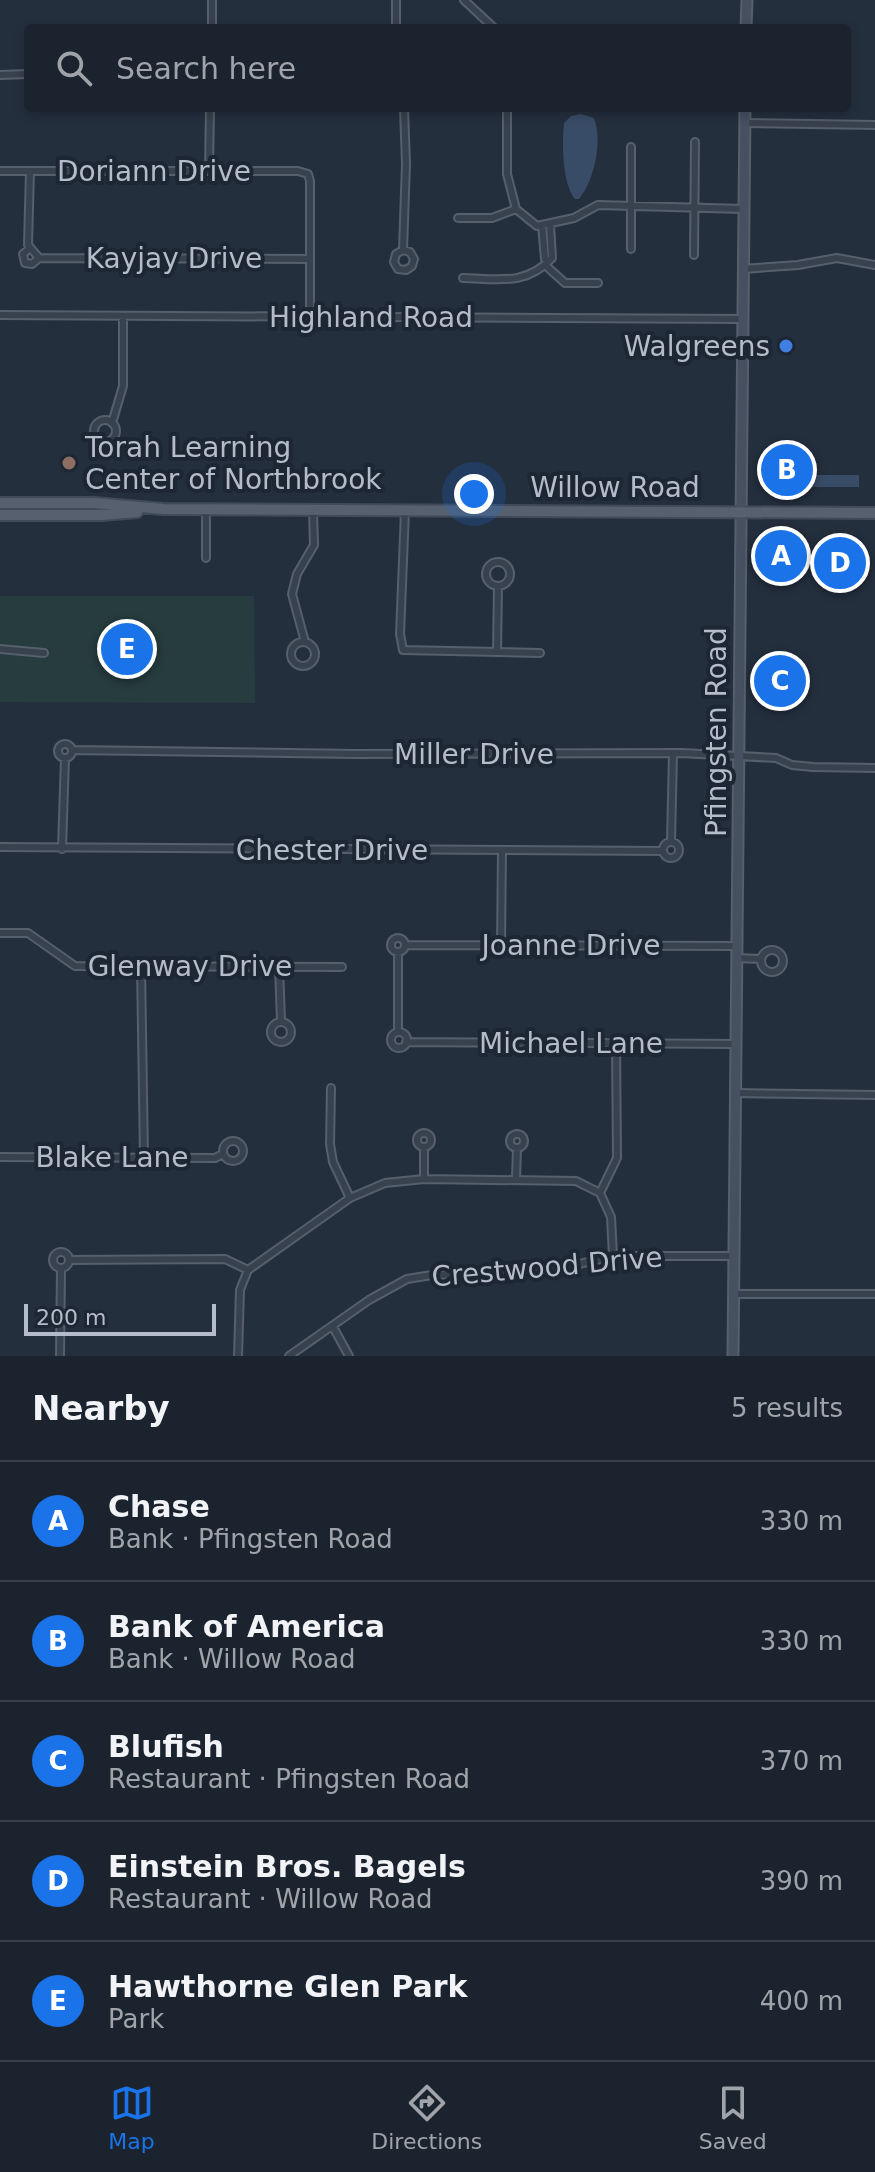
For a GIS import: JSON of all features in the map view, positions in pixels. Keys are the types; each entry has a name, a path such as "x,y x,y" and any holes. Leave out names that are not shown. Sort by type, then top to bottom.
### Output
{"main road":[{"path":"746,24 747,0"},
{"name":"Pfingsten Road","path":"733,1356 745,112"},
{"name":"Willow Road","path":"0,503 94,503 163,509 875,513"},
{"name":"Willow Road","path":"0,515 102,515 163,509"}],"street":[{"path":"212,0 212,24"},
{"path":"396,0 396,24"},
{"path":"468,1 490,24"},
{"path":"0,75 24,74"},
{"path":"209,170 210,112"},
{"path":"403,250 404,112"},
{"path":"507,112 507,174 516,209 537,226 574,218 598,205 744,209"},
{"path":"745,123 875,125"},
{"path":"694,255 695,142"},
{"path":"631,147 631,249"},
{"name":"Doriann Drive","path":"0,171 298,171 308,174 310,181 310,259"},
{"path":"30,171 30,248 22,257 25,263 32,264 39,258 30,248"},
{"path":"458,218 492,218 516,209"},
{"path":"463,278 521,279 547,264 552,258 546,224"},
{"name":"Kayjay Drive","path":"39,258 310,259"},
{"path":"742,269 798,265 837,258 875,265"},
{"path":"310,259 310,317"},
{"path":"547,264 565,283 598,283"},
{"name":"Highland Road","path":"0,315 742,319"},
{"path":"112,423 123,386 123,316"},
{"path":"206,509 206,558"},
{"path":"305,642 292,594 297,574 314,545 313,510"},
{"path":"405,511 400,634 403,650 540,653"},
{"path":"496,562 507,566 510,573 505,583 498,586 487,581 485,573 496,562"},
{"path":"497,652 498,586"},
{"path":"0,649 44,653"},
{"path":"66,743 72,750 71,755 65,758 58,753 59,746 66,743"},
{"name":"Miller Drive","path":"72,750 357,754 673,753 776,758 792,765 813,767 875,768"},
{"path":"671,842 673,753"},
{"path":"62,849 65,758"},
{"path":"671,842 678,848 676,856 667,857 663,851 665,845 671,842"},
{"name":"Chester Drive","path":"0,847 663,851"},
{"path":"501,945 502,850"},
{"name":"Glenway Drive","path":"0,933 28,933 75,966 342,967"},
{"path":"400,938 405,945 398,952 391,947 393,940 400,938"},
{"name":"Joanne Drive","path":"405,945 736,946"},
{"path":"398,952 398,1032"},
{"path":"736,958 761,959"},
{"path":"279,966 281,1021"},
{"path":"141,967 144,1158"},
{"path":"398,1032 405,1035 406,1042 401,1047 394,1045 392,1036 398,1032"},
{"name":"Michael Lane","path":"406,1042 735,1044"},
{"path":"600,1193 617,1158 616,1044"},
{"path":"331,1088 330,1144 333,1162 350,1198"},
{"path":"735,1093 875,1095"},
{"path":"424,1148 424,1179"},
{"path":"516,1178 517,1148"},
{"name":"Blake Lane","path":"0,1157 215,1158 223,1154"},
{"path":"238,1356 240,1290 248,1270 350,1198 385,1183 424,1179 516,1178 576,1181 600,1193 611,1217 613,1256"},
{"path":"64,1252 69,1260 68,1266 61,1269 54,1264 56,1254 64,1252"},
{"name":"Crestwood Drive","path":"289,1356 369,1300 407,1279 558,1269 613,1256 733,1256"},
{"path":"69,1260 225,1259 248,1270"},
{"path":"60,1356 61,1269"},
{"path":"733,1294 875,1294"},
{"path":"333,1327 349,1356"}],"green space":[{"path":"0,596 254,596 255,703 0,702"}],"water":[{"path":"581,114 594,118 598,138 596,160 589,182 579,199 575,199 565,173 563,131 564,123 571,116"},
{"path":"812,475 859,475 859,487 812,487"}],"place":[{"name":"Walgreens","path":"786,346"},
{"name":"Torah Learning Center of Northbrook","path":"69,463"},
{"name":"Bank of America","path":"787,470"},
{"name":"Chase","path":"781,556"},
{"name":"Einstein Bros. Bagels","path":"840,563"},
{"name":"Hawthorne Glen Park","path":"127,649"},
{"name":"Blufish","path":"780,681"}]}
